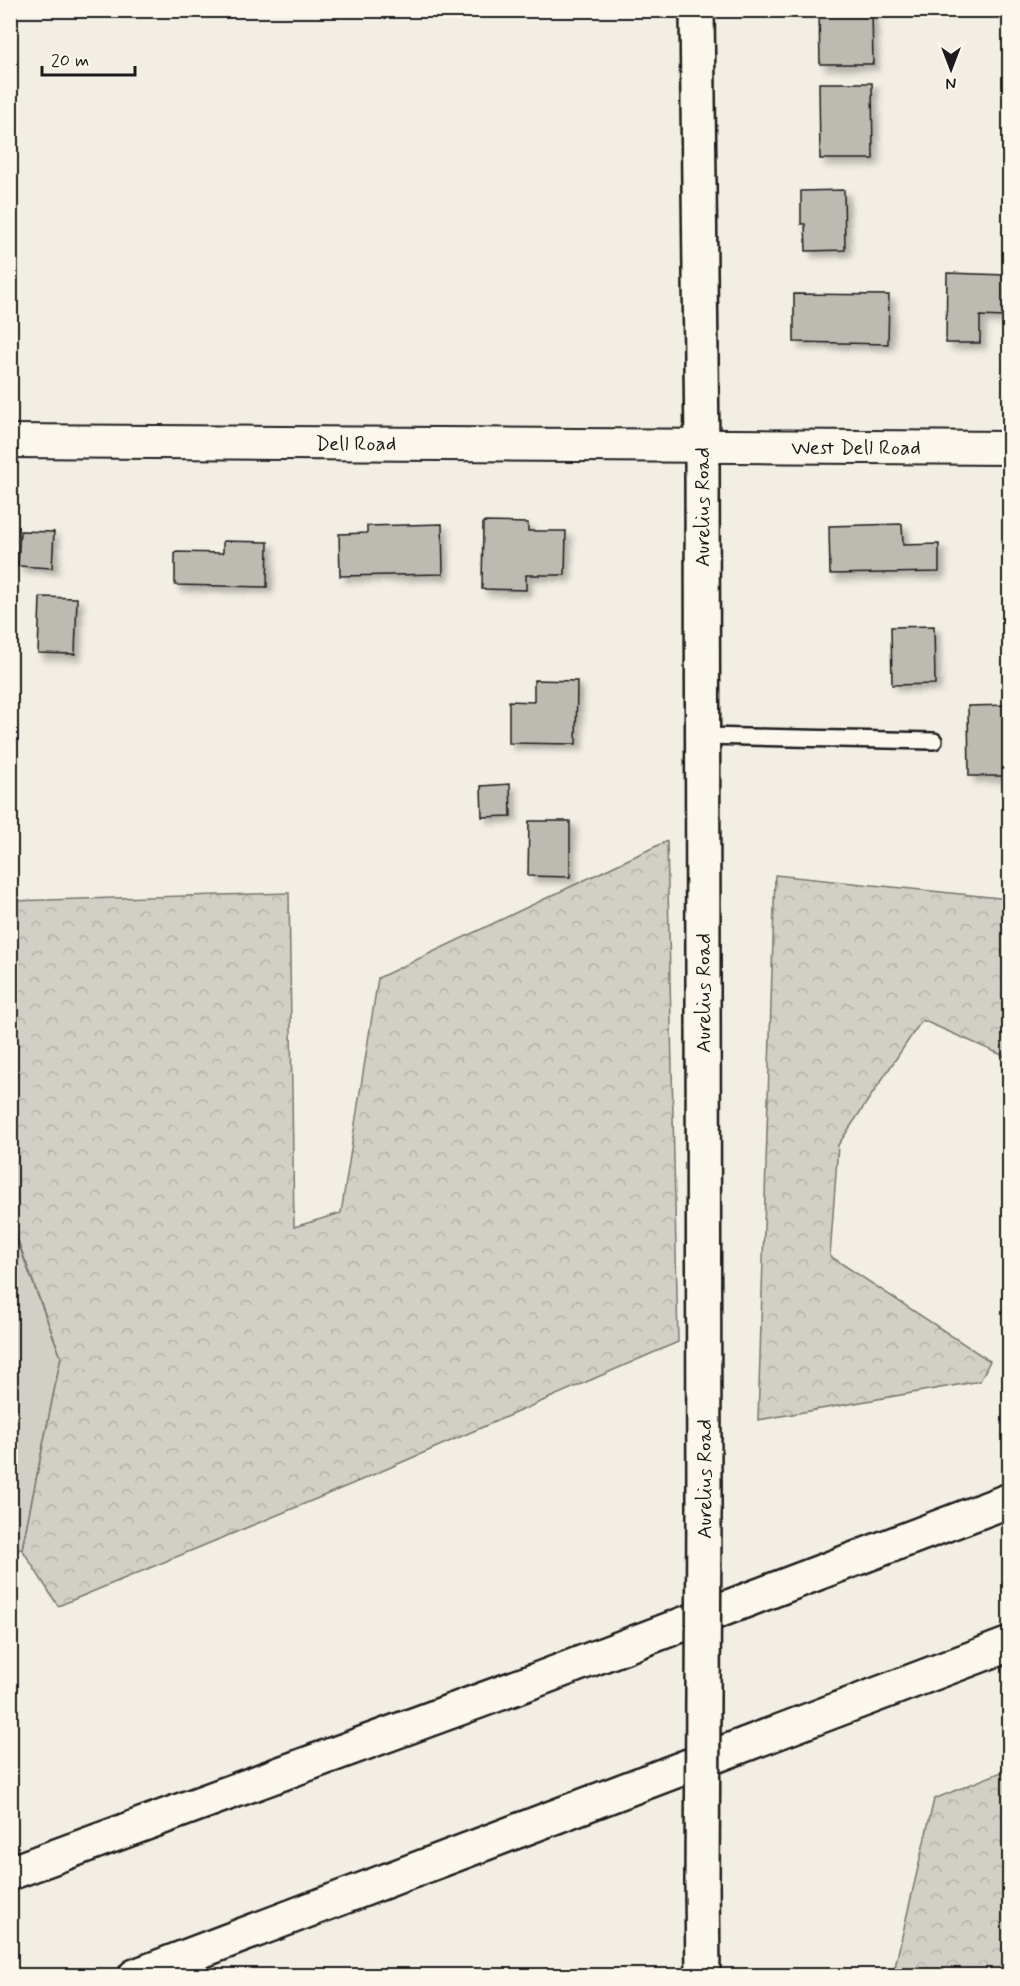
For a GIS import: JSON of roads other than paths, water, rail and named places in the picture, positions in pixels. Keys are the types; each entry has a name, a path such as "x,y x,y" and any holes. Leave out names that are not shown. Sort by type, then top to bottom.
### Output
{"main road":[{"name":"Aurelius Road","path":"697,10 703,736 703,1976"},
{"path":"10,1873 527,1683 1010,1500"},
{"path":"135,1976 1010,1644"}],"street":[{"name":"Dell Road","path":"10,441 702,446"},
{"name":"West Dell Road","path":"702,446 1010,448"}],"lane":[{"path":"703,736 934,741"}]}
